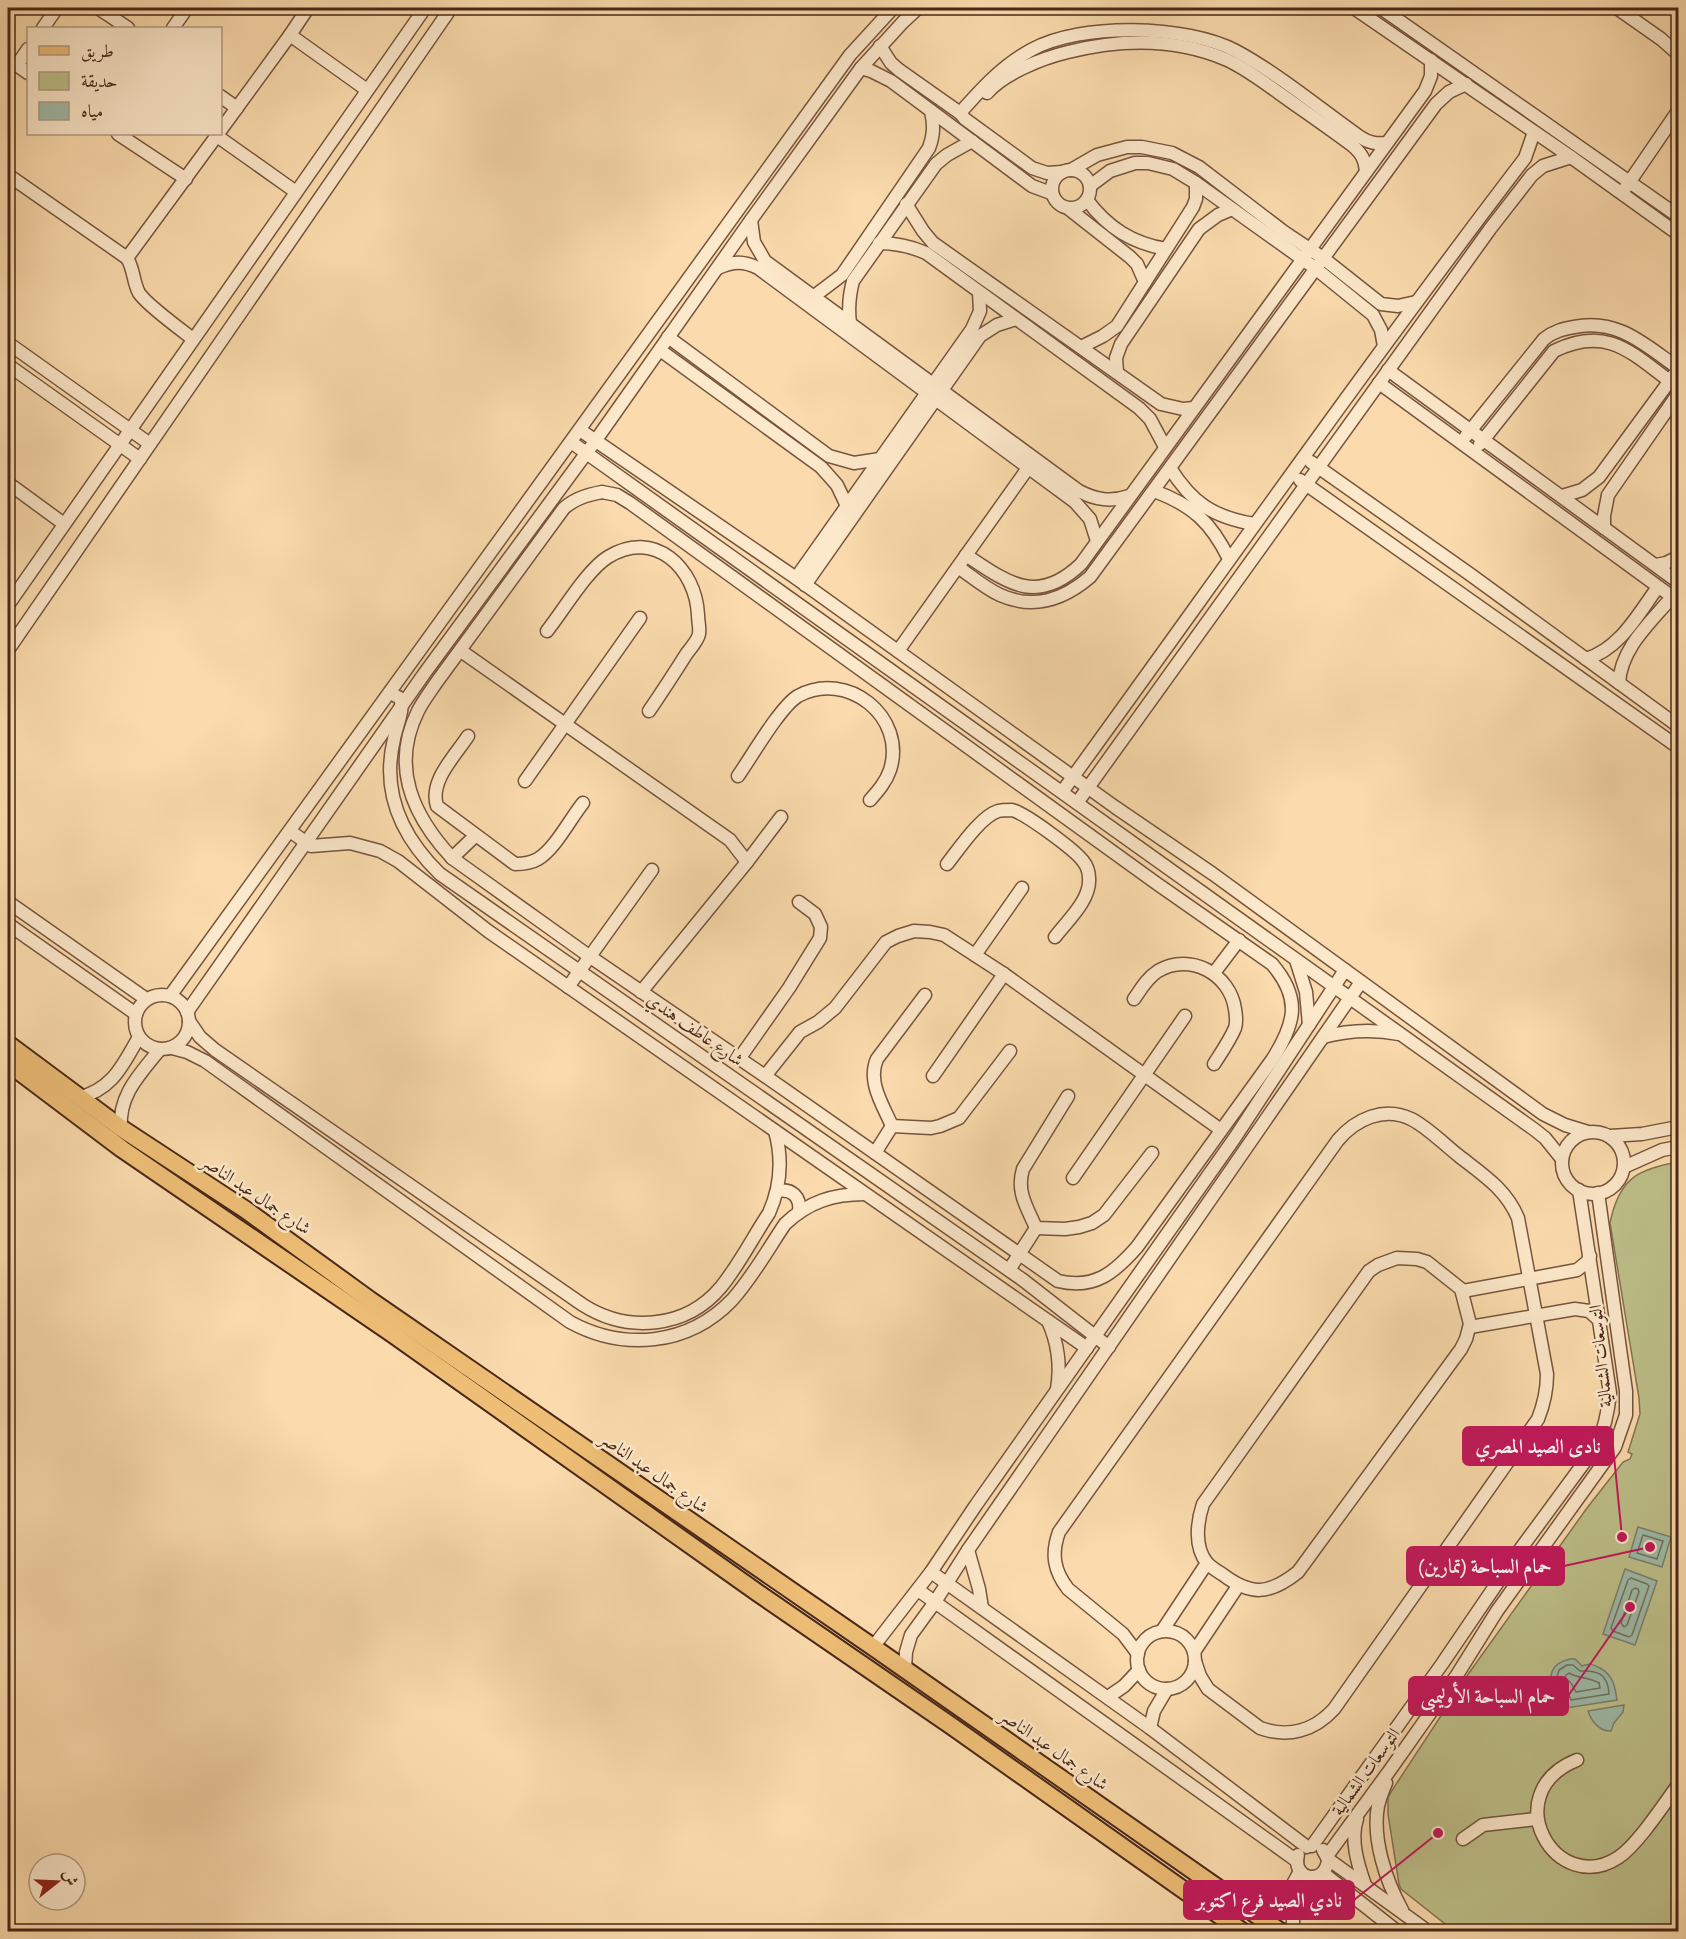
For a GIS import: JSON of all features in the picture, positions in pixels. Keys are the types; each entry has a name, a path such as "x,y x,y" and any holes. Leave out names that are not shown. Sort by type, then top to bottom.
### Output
{"main road":[{"name":"شارع جمال عبد الناصر","path":"8,1044 121,1128 246,1210 365,1306"},
{"name":"شارع جمال عبد الناصر","path":"8,1063 113,1142 365,1306 873,1647 1281,1932"},
{"name":"شارع جمال عبد الناصر","path":"396,1327 758,1593 953,1727 1243,1932"}],"street":[{"path":"44,27 57,8"},
{"path":"98,8 126,27"},
{"path":"174,27 187,8"},
{"path":"222,129 308,8"},
{"path":"8,605 425,8"},
{"path":"8,650 451,8"},
{"path":"170,996 850,55 893,8"},
{"path":"121,1128 120,1113 124,1098 133,1083 166,1048 177,1045 185,1036 188,1017 305,843 403,705 596,440 861,68 918,8"},
{"path":"1354,8 1572,157 1678,234"},
{"path":"1381,8 1678,216"},
{"path":"1617,8 1678,54"},
{"path":"963,116 987,82 1032,49 1090,33 1160,32 1195,36 1234,50 1272,73 1368,142 1387,143"},
{"path":"290,35 367,90"},
{"path":"963,116 991,88 1034,63 1092,46 1159,42 1194,48 1226,60 1264,83 1353,146 1361,153 1366,171"},
{"path":"880,46 898,70 1032,168 1047,173 1067,171 1081,173 1090,186"},
{"path":"27,50 12,62 27,72"},
{"path":"966,555 1009,582 1030,586 1058,581 1071,574 1081,564 1425,91 1431,76 1431,60"},
{"path":"861,68 891,81 1032,186 1051,193 1060,206 1069,209 1130,257 1137,264 1145,282"},
{"path":"958,567 999,594 1018,601 1038,602 1057,598 1075,590 1090,577 1437,104 1449,92 1466,84"},
{"path":"222,97 237,108"},
{"path":"813,297 842,275 929,148 934,124 931,111"},
{"path":"1622,193 1678,111"},
{"path":"1062,792 1416,302 1525,158 1534,132"},
{"path":"120,135 186,179"},
{"path":"127,258 218,135"},
{"path":"222,135 296,192"},
{"path":"850,323 848,302 853,281 936,164 953,151 972,141"},
{"path":"1051,193 1052,183 1067,171 1097,154 1127,147 1157,149 1172,153 1198,166 1284,232 1307,255"},
{"path":"1077,803 1490,229 1532,175 1544,166 1572,157"},
{"path":"1069,209 1079,207 1087,200 1090,186 1110,171 1122,166 1142,163 1161,165 1173,169 1196,183 1232,209 1381,304 1398,306 1416,302"},
{"path":"8,175 127,258 138,292 193,339"},
{"path":"1081,347 1104,336 1117,326 1193,207 1197,191 1196,183"},
{"path":"1087,200 1102,219 1121,234 1143,244 1166,249"},
{"path":"906,204 918,225 933,243 1161,404 1183,409 1194,408"},
{"path":"1117,372 1116,358 1121,344 1199,229 1218,215 1232,209"},
{"path":"751,220 754,242 765,261 850,323 1083,510 1090,519 1097,541"},
{"path":"879,243 903,245 926,253 1139,408 1155,426 1165,447"},
{"path":"717,269 737,262 758,268 1080,491 1099,499 1109,500 1129,496"},
{"path":"1319,263 1373,315 1381,330 1384,346"},
{"path":"801,581 934,392 977,320 980,311 979,292"},
{"path":"801,581 847,506 880,459 934,392 980,336 997,325 1016,319"},
{"path":"1461,442 1544,339 1554,332 1586,324 1607,326 1628,333 1678,369 1674,384 1599,477 1582,490 1562,496"},
{"path":"668,337 829,456 854,463 880,459"},
{"path":"1473,452 1554,351 1569,343 1587,340 1605,341 1621,346 1674,384"},
{"path":"8,343 150,444"},
{"path":"660,350 821,467 837,484 847,506"},
{"path":"8,365 140,459"},
{"path":"1388,370 1678,582"},
{"path":"1379,383 1675,599 1631,646 1622,663 1618,683"},
{"path":"1605,528 1604,516 1608,495 1678,394"},
{"path":"580,430 801,581 1088,788 1213,874 1543,1114 1564,1125 1588,1132"},
{"path":"571,442 1535,1130 1545,1138 1562,1159"},
{"path":"1304,457 1678,726"},
{"path":"898,651 1028,468"},
{"path":"1170,468 1181,486 1196,501 1233,521 1254,524"},
{"path":"1292,474 1678,747"},
{"path":"8,483 64,524"},
{"path":"1154,491 1183,504 1207,523 1220,540 1229,559"},
{"path":"602,492 617,495 1272,964 1284,977 1290,994 1292,1016 1286,1038 1137,1247 1112,1272 1092,1281 1069,1284 1058,1281 765,1076 640,992 452,858 421,819 410,790 405,761 409,736 418,711 461,651 564,508 585,495 602,492"},
{"path":"667,554 678,538"},
{"path":"547,632 596,566 608,557 637,548 652,549 667,554 691,582 697,599 699,635 650,711"},
{"path":"1656,565 1678,557"},
{"path":"1586,659 1612,646 1658,587"},
{"path":"525,781 640,618"},
{"path":"461,651 730,840 747,862"},
{"path":"870,703 883,685"},
{"path":"738,776 786,706 798,696 813,690 843,689 857,694 870,703 883,716 891,733 893,752 890,770 882,787 870,800"},
{"path":"390,693 400,698 403,705"},
{"name":"شارع عاطف هندي","path":"403,705 391,753 389,779 400,817 413,842 430,864 451,882 1009,1270 1109,1347"},
{"path":"468,736 438,780 434,798 436,806 515,864 526,864 538,860 548,852 583,803"},
{"path":"947,864 984,820 998,812 1014,810 1053,835 1082,860 1089,879 1084,900 1054,936"},
{"path":"1053,835 1065,816"},
{"path":"640,992 781,817"},
{"path":"290,831 305,843"},
{"path":"452,858 475,836"},
{"name":"شارع عاطف هندي","path":"305,843 316,846 339,843 360,845 389,855 488,931 1087,1348"},
{"path":"568,987 652,870"},
{"path":"975,955 1022,888"},
{"path":"8,902 146,999"},
{"path":"739,1059 789,988 820,938 821,927 815,914 799,902"},
{"path":"8,924 136,1014"},
{"path":"765,1076 800,1032 818,1022 835,1008 886,942 914,931 930,932 944,934 1004,974 1221,1130"},
{"path":"1214,973 1239,940"},
{"path":"1296,960 1306,992 1309,1025"},
{"path":"1134,999 1146,981 1157,971 1171,966 1193,965 1214,973 1230,991 1236,1015 1235,1027 1214,1064"},
{"path":"873,1647 931,1572 1234,1139 1345,970"},
{"path":"933,1076 1004,974"},
{"path":"905,1669 906,1652 911,1635 1361,982"},
{"path":"775,1131 781,1166 777,1191 769,1213 721,1287 704,1303 683,1315 661,1322 638,1323 615,1320 583,1305 215,1050 200,1037 180,1002 170,996 158,995 146,999 136,1014 135,1026 139,1037 148,1046 187,1052 205,1060 570,1322 605,1337 630,1341 656,1340 681,1334 704,1323 733,1299 785,1224 799,1212 815,1202 835,1196 865,1194"},
{"path":"892,1126 875,1086 873,1068 877,1059 925,995"},
{"path":"1073,1178 1185,1016"},
{"path":"1323,1037 1369,1030 1403,1035"},
{"path":"78,1098 96,1092 109,1083 139,1037"},
{"path":"892,1126 931,1128 959,1118 1010,1051"},
{"path":"1036,1228 1020,1190 1020,1179 1023,1169 1068,1096"},
{"path":"1138,1654 1123,1634 1061,1581 1054,1561 1059,1532 1345,1131 1354,1124 1376,1115 1394,1115 1412,1120 1497,1186 1509,1200 1518,1218 1547,1374 1545,1397 1538,1419 1334,1709 1327,1717 1308,1729 1278,1733 1260,1728 1208,1689 1200,1676 1189,1642 1182,1635 1161,1631"},
{"path":"875,1153 892,1126"},
{"path":"1610,1136 1620,1146 1624,1160 1624,1167 1616,1184 1605,1191 1592,1194 1579,1190 1564,1174 1562,1159 1568,1144 1574,1138 1596,1131 1610,1136 1642,1134 1678,1127"},
{"path":"1624,1167 1662,1150 1678,1146"},
{"path":"1036,1228 1065,1229 1092,1223 1104,1215 1152,1153"},
{"path":"777,1191 786,1190 794,1194 799,1200 799,1212"},
{"path":"1255,1914 1265,1913 1282,1902 1299,1866 1302,1850 1309,1846 1442,1664 1519,1551 1597,1445 1606,1424 1610,1393 1579,1190"},
{"name":"التوسعات الشمالية","path":"1328,1857 1457,1675 1497,1611 1615,1448 1622,1430 1626,1403 1625,1378 1598,1193"},
{"path":"1009,1270 1036,1228"},
{"path":"1463,1291 1577,1270 1587,1262 1590,1256"},
{"path":"1407,1258 1427,1262 1463,1291 1470,1327 1461,1349 1298,1572 1282,1583 1263,1589 1250,1590 1238,1586 1207,1563 1199,1545 1198,1534 1203,1504 1370,1271 1387,1261 1407,1258"},
{"path":"1470,1327 1582,1309 1589,1311 1599,1320"},
{"path":"1047,1320 1053,1331 1059,1355 1057,1391"},
{"path":"1064,1332 1070,1333 1075,1329 1074,1320"},
{"path":"1606,1424 1622,1430"},
{"path":"968,1550 982,1608"},
{"path":"1207,1563 1161,1631 1143,1642 1138,1654 1139,1670 1149,1684 1172,1688 1208,1689"},
{"path":"931,1572 1108,1697 1309,1846 1318,1846 1328,1857 1365,1886 1429,1932"},
{"path":"1150,1728 1154,1710 1172,1688 1190,1677 1194,1657 1238,1586"},
{"path":"918,1590 1299,1866 1304,1875 1319,1875 1398,1932"},
{"path":"1123,1634 1148,1638"},
{"path":"1442,1664 1457,1675"},
{"path":"1108,1697 1124,1686 1139,1670"},
{"path":"1577,1760 1561,1768 1548,1780 1540,1795 1536,1820 1546,1841 1563,1858 1578,1866 1602,1864 1617,1858 1630,1847 1678,1785"},
{"path":"1390,1770 1378,1805 1377,1824 1380,1853 1390,1885 1404,1914"},
{"path":"1360,1811 1354,1828 1355,1846 1365,1886"},
{"path":"1463,1839 1483,1825 1536,1820"},
{"path":"1293,1932 1293,1915 1319,1875 1328,1867 1328,1857"}],"green space":[{"path":"1678,1162 1678,1931 1454,1931 1401,1889 1388,1814 1388,1798 1469,1673 1587,1508 1623,1462 1630,1459 1632,1454 1628,1452 1640,1414 1639,1398 1610,1223 1619,1196 1632,1179 1651,1168"}],"water":[{"path":"1638,1527 1671,1537 1662,1567 1629,1557"},
{"path":"1625,1569 1657,1581 1635,1645 1603,1634"},
{"path":"1575,1659 1582,1666 1591,1664 1608,1674 1613,1681 1617,1700 1566,1708 1561,1691 1555,1692 1552,1686 1551,1675 1559,1663"},
{"path":"1624,1705 1623,1712 1611,1731 1603,1730 1596,1725 1588,1711"}],"place":[{"name":"نادى الصيد المصري","path":"1622,1537"},
{"name":"حمام السباحة (تمارين)","path":"1650,1547"},
{"name":"حمام السباحة الأوليمبى","path":"1630,1607"},
{"name":"نادي الصيد فرع اكتوبر","path":"1438,1833"}]}
